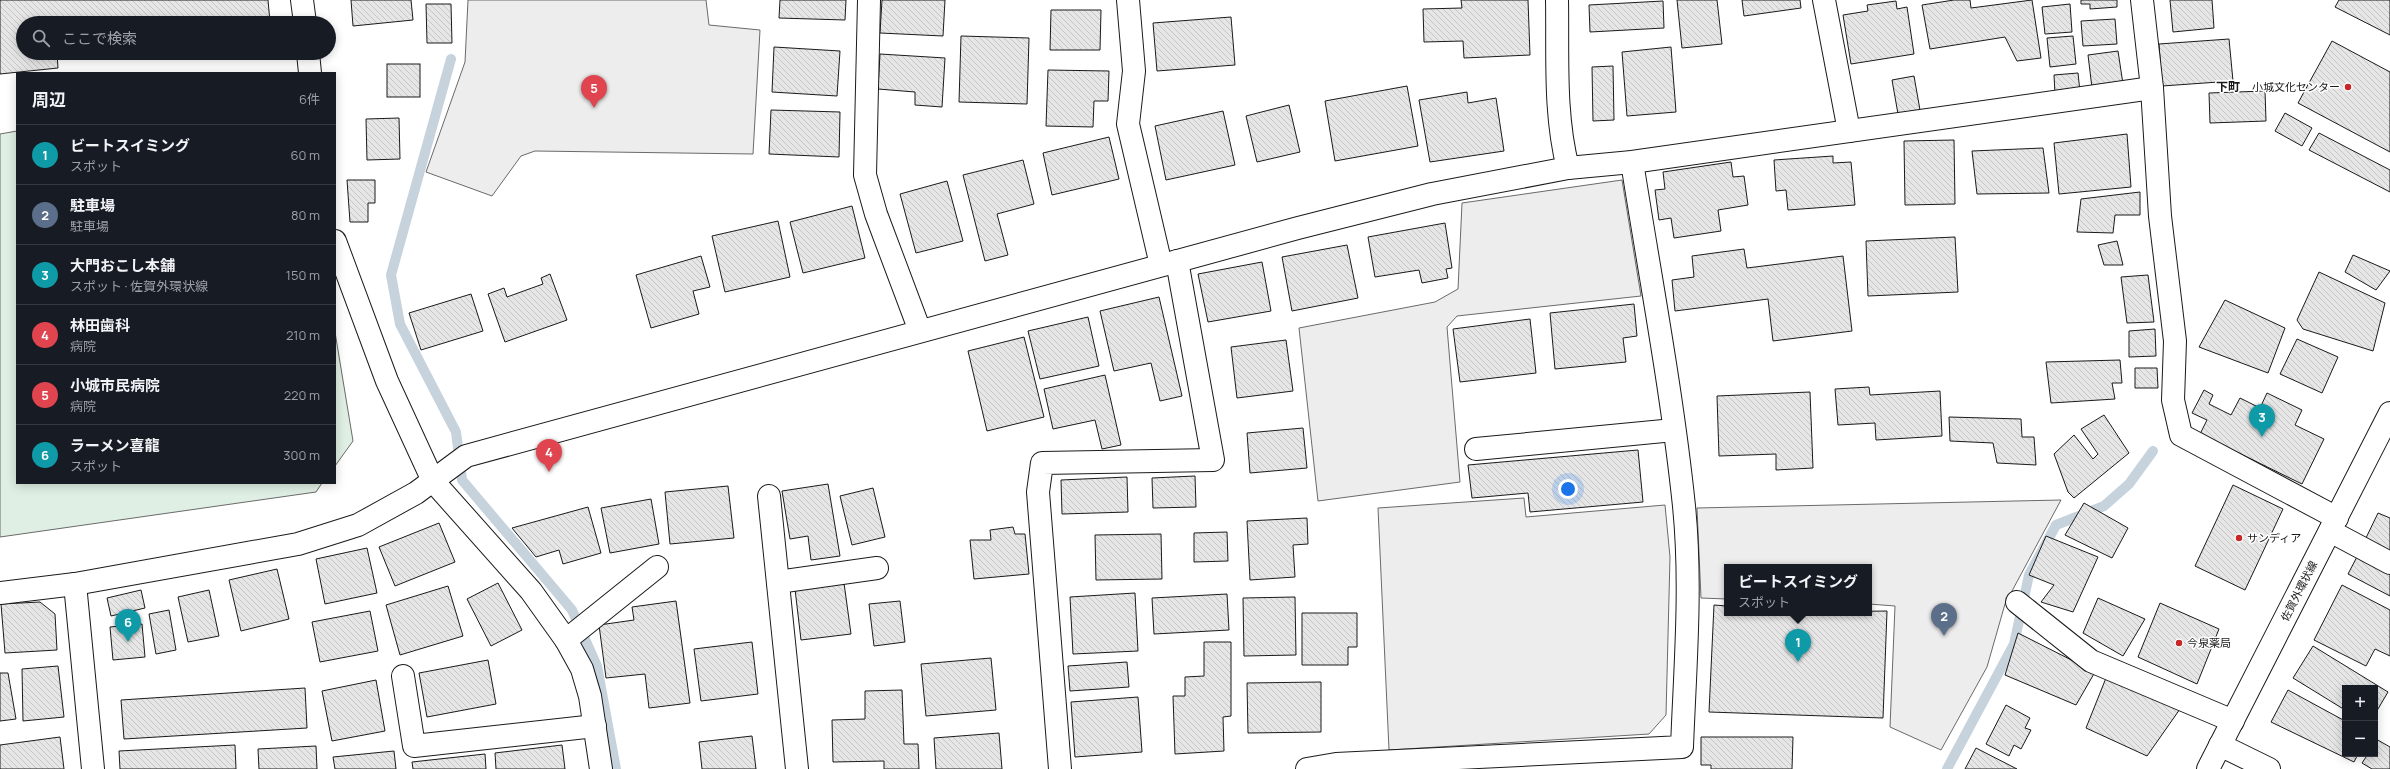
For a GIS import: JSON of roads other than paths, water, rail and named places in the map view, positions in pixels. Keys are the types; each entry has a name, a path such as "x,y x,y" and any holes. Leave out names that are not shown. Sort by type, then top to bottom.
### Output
{"street":[{"path":"302,0 304,16"},
{"path":"869,0 865,174 876,214 920,331"},
{"path":"1060,769 1038,492 1042,463 1213,460 1169,263 1128,124 1134,71 1128,0"},
{"path":"1557,0 1558,80 1563,146 1568,168"},
{"path":"1824,0 1849,131"},
{"path":"2142,0 2152,88 2160,216 2176,341 2173,400 2181,435 2333,524 2390,562"},
{"path":"309,60 310,72"},
{"path":"0,593 74,584 298,544 358,525 416,493 449,468 920,331 1169,263 1432,194 1568,168 1632,162 2152,88"},
{"path":"1307,769 1336,764 1421,764 1682,748 1687,599 1684,507 1674,430 1632,162"},
{"path":"336,244 387,381 449,468 531,591 566,640 582,669 590,696 600,769"},
{"name":"佐賀外環状線","path":"2208,769 2390,413"},
{"path":"1476,449 1674,430"},
{"path":"769,496 797,769"},
{"path":"566,640 657,567"},
{"path":"778,582 877,568"},
{"path":"74,584 92,769"},
{"path":"2017,602 2091,661 2233,721"},
{"path":"403,676 414,746 594,726"},
{"path":"2220,745 2269,769"}],"waterway":[{"path":"451,59 391,275 400,324 456,432 462,480 572,610 597,666 616,769"},
{"path":"1947,769 2014,644 2029,575 2056,525 2104,506 2129,484 2153,451"}],"place":[{"name":"小城文化センター","path":"2348,87"},
{"name":"小城市民病院","path":"594,108"},
{"name":"大門おこし本舗","path":"2262,437"},
{"name":"林田歯科","path":"549,472"},
{"name":"サンディア","path":"2239,538"},
{"name":"駐車場","path":"1944,636"},
{"name":"ラーメン喜龍","path":"128,642"},
{"name":"今泉薬局","path":"2179,643"},
{"name":"ビートスイミング","path":"1798,662"}],"district":[{"name":"下町","path":"2228,87"}]}
